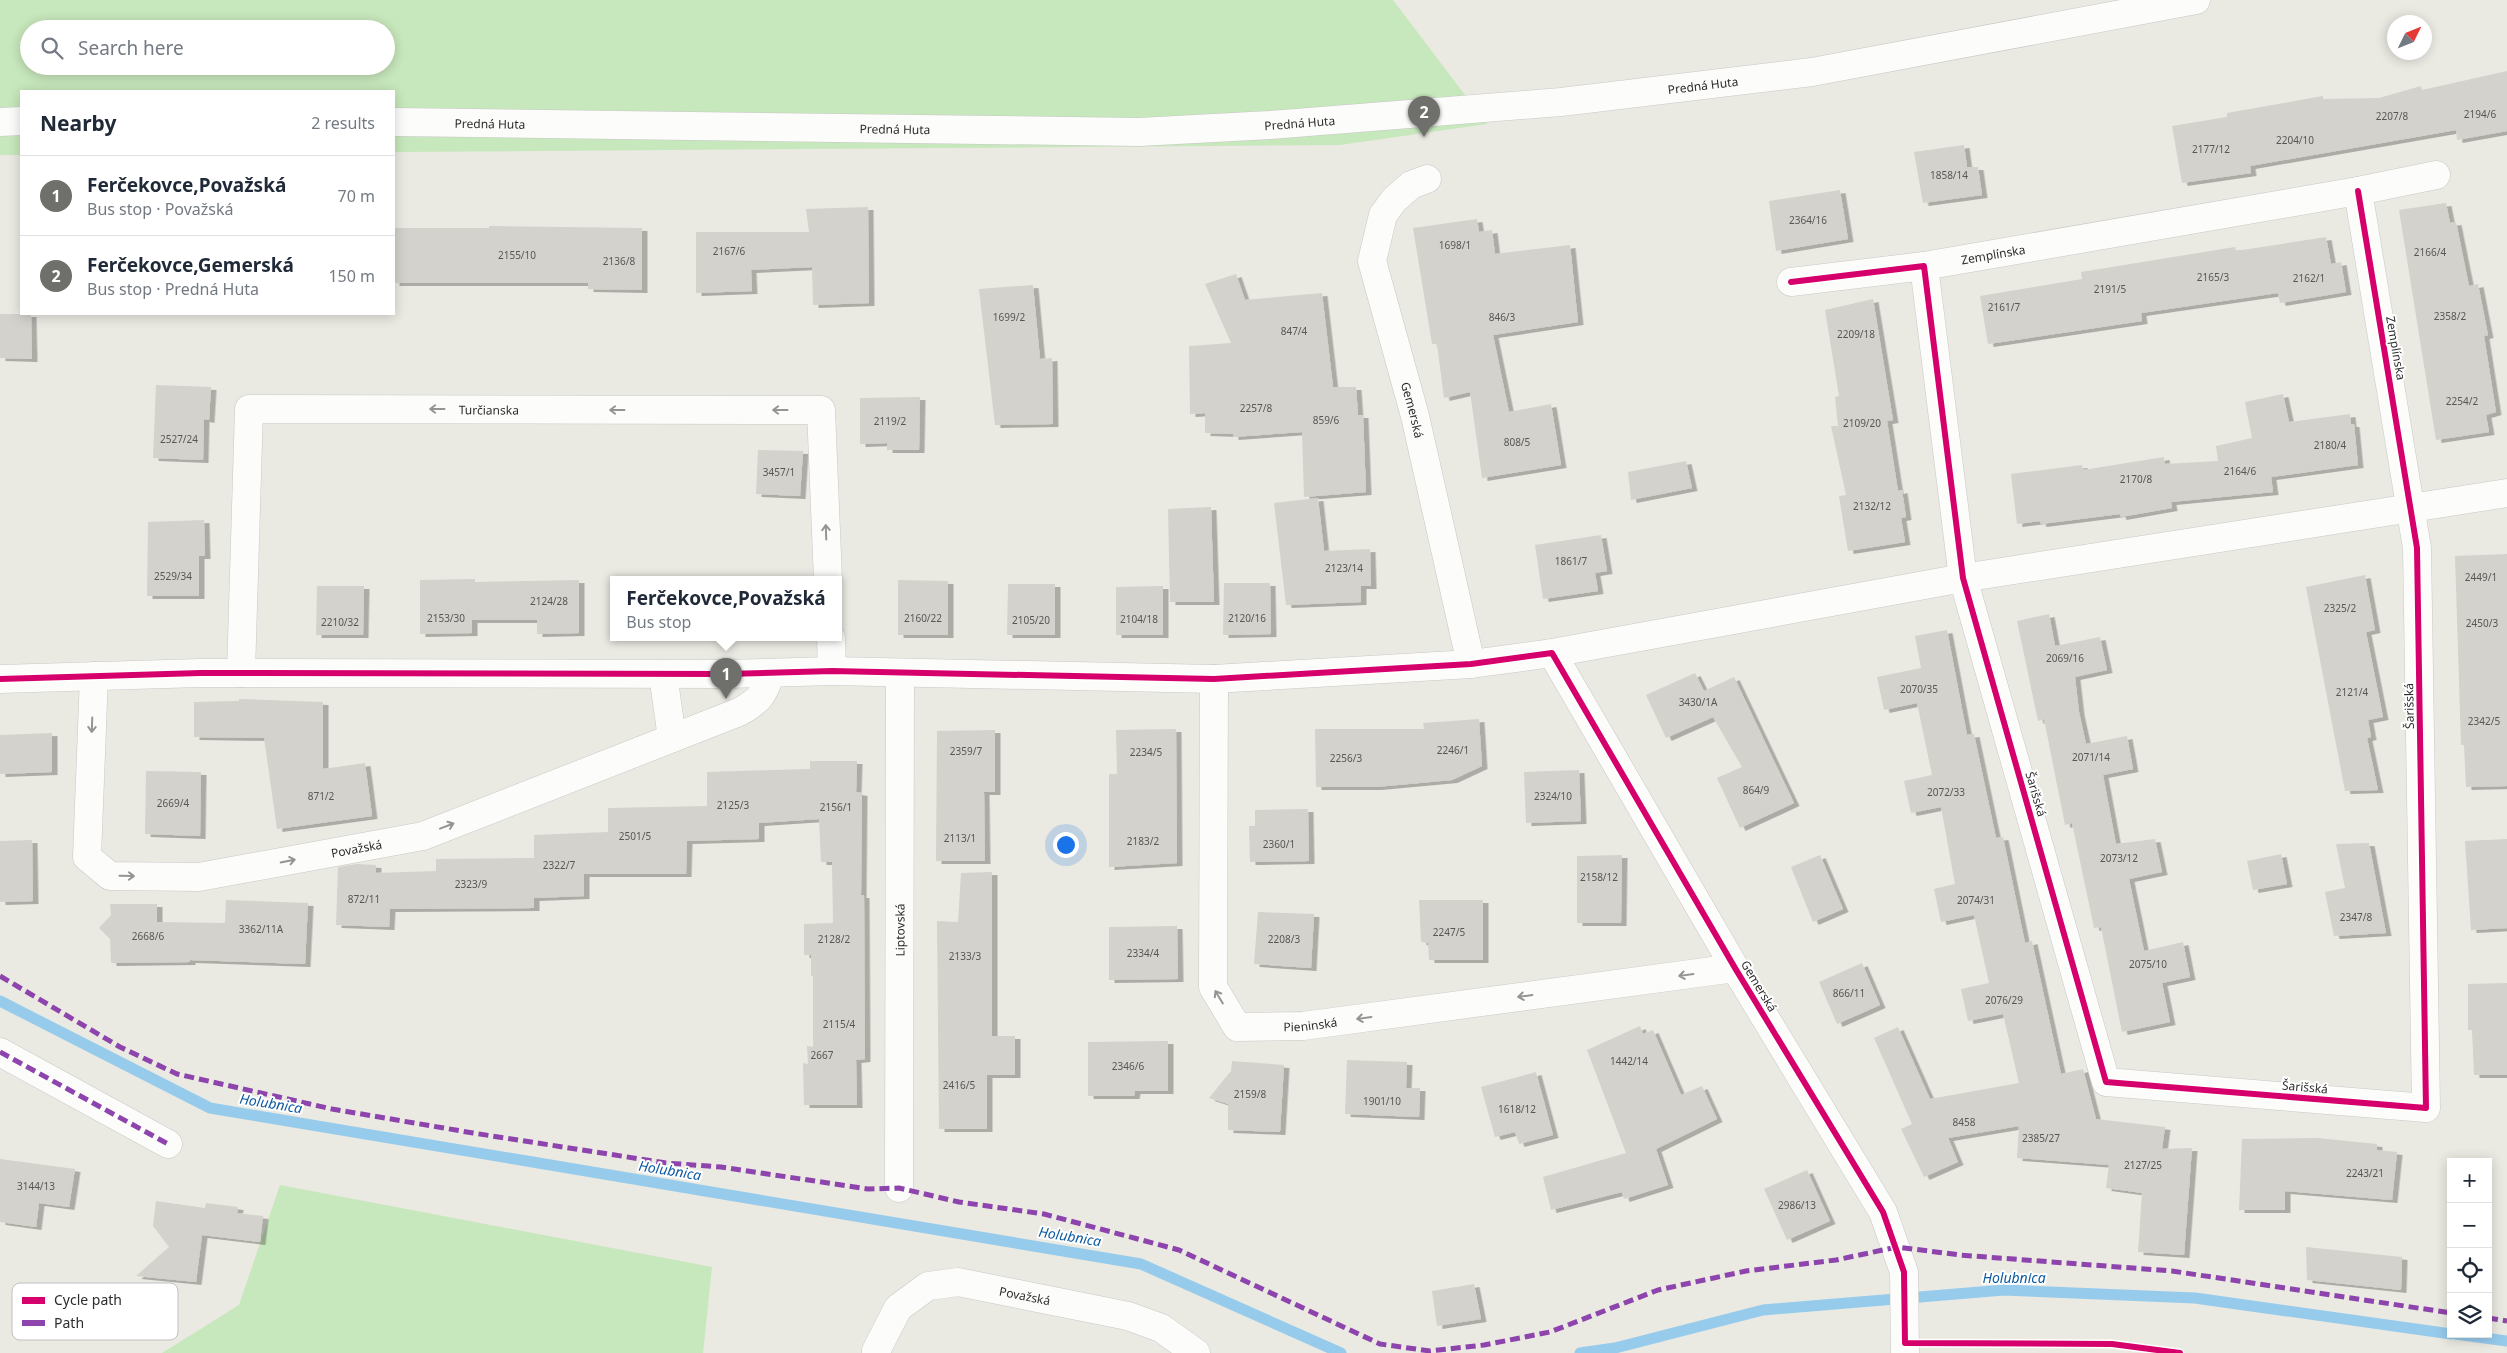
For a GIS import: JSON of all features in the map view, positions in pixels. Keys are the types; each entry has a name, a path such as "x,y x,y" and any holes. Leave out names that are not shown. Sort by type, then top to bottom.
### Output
{"street":[{"name":"Predná Huta","path":"395,122 1130,132 1270,125 1561,102 1812,72 2196,0"},
{"path":"0,122 20,122"},
{"name":"Zemplínska","path":"1791,282 1924,266 2358,192 2436,175"},
{"name":"Gemerská","path":"1427,179 1411,186 1394,200 1388,208 1378,232 1372,260 1415,416 1471,664"},
{"name":"Zemplínska","path":"2358,192 2412,508"},
{"path":"1924,266 1963,578"},
{"name":"Turčianska","path":"241,673 249,409 821,410 828,576"},
{"path":"0,679 241,673 663,674 832,671 1214,679 1471,664 1552,653 1963,578 2507,493"},
{"name":"Šarišská","path":"1963,578 2106,1082 2426,1108 2418,558 2412,508"},
{"path":"831,641 832,671"},
{"name":"Gemerská","path":"1552,653 1734,968 1883,1212 1904,1272 1905,1353"},
{"name":"Považská","path":"94,676 87,857 110,876 199,878 423,836 672,738 755,703 763,695 771,673"},
{"name":"Liptovská","path":"899,1188 900,673"},
{"path":"663,674 672,738"},
{"name":"Pieninská","path":"1214,679 1213,987 1237,1027 1303,1026 1734,968"},
{"path":"0,1052 168,1144"},
{"name":"Považská","path":"876,1350 898,1308 928,1286 958,1282 1128,1316 1161,1328 1196,1353"}],"green space":[{"path":"0,0 1393,0 1487,124 1340,145 395,152 395,90 20,90 20,155 0,155"},
{"path":"280,1185 712,1267 703,1353 162,1353 239,1305"}],"building":[{"path":"2507,71 2507,131 2457,140 2456,130 2250,166 2251,173 2182,183 2172,126 2227,117 2227,113 2323,96 2323,99 2379,98 2421,86 2422,90"},
{"path":"1964,145 1967,167 1978,167 1982,195 1923,203 1914,152"},
{"path":"1840,190 1848,239 1776,251 1769,201"},
{"path":"2446,203 2450,223 2456,222 2469,286 2478,284 2488,335 2484,336 2496,412 2486,415 2489,432 2436,440 2399,210"},
{"path":"868,207 869,303 813,305 812,267 751,270 752,291 696,293 696,232 809,232 806,209"},
{"path":"1477,219 1479,232 1492,230 1495,254 1570,245 1578,322 1493,335 1509,412 1551,404 1561,465 1482,478 1470,392 1444,398 1437,344 1432,344 1413,228"},
{"path":"489,226 642,228 642,290 588,289 588,283 395,283 395,228 489,228"},
{"path":"2326,237 2331,264 2341,262 2346,292 2280,303 2278,293 2141,313 2142,321 1988,344 1980,296 2082,279 2081,272 2235,247 2236,251"},
{"path":"1236,274 1245,300 1322,293 1333,387 1356,387 1358,415 1363,415 1366,492 1304,497 1302,432 1233,437 1233,434 1205,433 1205,413 1190,414 1189,346 1231,343 1205,284"},
{"path":"1033,285 1040,359 1052,358 1053,424 995,425 979,289"},
{"path":"1873,299 1893,420 1887,421 1898,491 1902,490 1906,517 1901,518 1905,542 1848,551 1839,496 1846,495 1831,426 1838,426 1835,397 1839,396 1825,310"},
{"path":"0,314 31,315 32,359 0,358"},
{"path":"156,385 211,387 209,420 204,419 203,460 153,458"},
{"path":"2283,394 2289,422 2350,414 2351,424 2354,424 2358,465 2271,477 2273,492 2171,502 2172,508 2121,517 2120,514 2041,524 2040,521 2017,524 2011,474 2082,465 2083,470 2164,457 2165,464 2218,461 2216,446 2252,438 2245,402"},
{"path":"920,397 919,450 887,450 887,443 860,444 860,398"},
{"path":"758,450 803,451 800,496 756,494"},
{"path":"1686,461 1692,488 1631,500 1628,472"},
{"path":"1318,498 1324,551 1370,549 1371,586 1361,586 1361,602 1286,605 1274,503"},
{"path":"1211,507 1214,602 1170,602 1168,509"},
{"path":"204,520 205,556 199,556 199,596 147,596 148,522"},
{"path":"1601,535 1607,571 1595,573 1598,591 1543,599 1535,545"},
{"path":"2507,554 2507,786 2466,787 2464,745 2461,745 2455,556"},
{"path":"2365,575 2375,630 2366,632 2383,717 2368,720 2371,737 2367,738 2378,790 2345,791 2306,587"},
{"path":"475,579 475,582 579,580 579,633 537,634 537,620 472,620 472,633 420,634 420,580"},
{"path":"898,580 948,581 948,635 898,635"},
{"path":"1224,583 1270,583 1271,634 1223,635"},
{"path":"1008,584 1055,584 1055,635 1007,635"},
{"path":"317,586 364,586 363,635 316,635"},
{"path":"1163,586 1163,635 1116,635 1116,587"},
{"path":"2049,614 2055,646 2100,637 2107,670 2075,677 2079,712 2086,744 2127,736 2133,769 2103,775 2116,844 2155,839 2162,872 2129,879 2144,951 2183,942 2190,977 2162,983 2170,1022 2122,1032 2101,927 2094,928 2072,823 2065,825 2044,719 2038,721 2017,621"},
{"path":"1947,630 1967,735 1974,734 1996,838 2003,837 2025,943 2032,941 2061,1074 2083,1069 2096,1119 2165,1127 2162,1149 2192,1148 2184,1255 2138,1252 2142,1193 2106,1188 2109,1165 2017,1158 2019,1126 1948,1138 1958,1162 1924,1177 1901,1129 1912,1124 1874,1038 1898,1027 1930,1099 2019,1083 2003,1014 1968,1021 1961,989 1989,983 1974,915 1941,922 1934,889 1955,884 1941,807 1911,813 1904,781 1932,775 1917,703 1884,710 1877,677 1921,668 1915,636"},
{"path":"1695,673 1704,691 1734,677 1794,803 1740,828 1717,778 1742,767 1713,717 1666,738 1646,695"},
{"path":"239,699 323,702 323,769 365,763 372,816 277,829 264,738 194,737 194,702 239,701"},
{"path":"1479,719 1482,766 1452,780 1376,787 1316,787 1315,729 1424,729 1423,723"},
{"path":"1176,729 1177,863 1109,867 1109,774 1117,774 1116,730"},
{"path":"995,730 995,792 984,792 985,861 936,861 937,731"},
{"path":"52,733 52,772 0,774 0,735"},
{"path":"810,761 857,761 856,792 862,793 861,895 864,895 865,1059 856,1060 857,1105 804,1105 803,1063 808,1064 807,1046 813,1047 813,976 811,976 811,955 804,955 804,924 833,923 832,862 821,862 819,819 759,823 759,839 687,841 686,874 584,874 584,896 534,898 534,908 390,909 389,927 336,925 338,867 357,864 376,865 376,873 436,871 436,859 534,858 534,835 608,832 608,808 707,806 707,772 810,769"},
{"path":"1579,770 1581,821 1526,823 1524,772"},
{"path":"146,771 201,772 200,836 145,834"},
{"path":"1308,809 1309,861 1250,862 1249,826 1255,826 1255,810"},
{"path":"2507,839 2507,928 2471,930 2465,841"},
{"path":"32,840 33,901 0,902 0,841"},
{"path":"2369,843 2386,933 2334,936 2325,892 2345,888 2336,844"},
{"path":"2281,854 2287,884 2253,890 2247,861"},
{"path":"1622,855 1621,923 1577,923 1577,856"},
{"path":"1820,855 1843,909 1813,922 1791,867"},
{"path":"992,872 992,1036 1015,1036 1015,1075 987,1075 987,1129 939,1129 937,921 958,922 961,873"},
{"path":"226,900 308,903 305,964 190,960 190,962 111,963 110,939 99,928 111,915 110,904 157,904 157,922 225,923"},
{"path":"1419,900 1483,900 1483,960 1429,960 1428,943 1421,942"},
{"path":"1258,912 1314,914 1311,968 1254,964"},
{"path":"1177,926 1178,979 1109,980 1109,927"},
{"path":"1862,963 1880,1005 1837,1024 1819,982"},
{"path":"2507,983 2507,1075 2474,1075 2472,1030 2468,1030 2468,984"},
{"path":"1640,1026 1643,1034 1653,1030 1681,1095 1702,1086 1717,1119 1656,1149 1668,1185 1624,1199 1622,1192 1551,1210 1543,1177 1626,1153 1587,1050"},
{"path":"1168,1041 1168,1091 1135,1091 1134,1096 1088,1096 1088,1042"},
{"path":"1347,1060 1407,1062 1406,1088 1420,1088 1419,1117 1345,1114"},
{"path":"1232,1061 1284,1065 1280,1132 1228,1130 1228,1104 1209,1098 1231,1071"},
{"path":"1536,1072 1553,1135 1519,1144 1515,1132 1495,1137 1481,1087"},
{"path":"2317,1138 2377,1144 2377,1150 2397,1152 2392,1200 2285,1191 2285,1210 2239,1210 2242,1139"},
{"path":"0,1159 75,1169 69,1207 39,1203 36,1227 0,1222"},
{"path":"1807,1170 1830,1221 1787,1240 1764,1189"},
{"path":"156,1201 205,1208 206,1203 238,1207 237,1213 263,1216 260,1242 202,1235 196,1282 136,1276 169,1247 153,1226"},
{"path":"2306,1247 2402,1257 2401,1290 2307,1280"},
{"path":"1474,1284 1481,1319 1437,1326 1432,1291"}],"waterway":[{"name":"Holubnica","path":"0,1001 210,1108 1141,1264 1341,1353"},
{"name":"Holubnica","path":"1580,1353 1615,1348 1763,1310 2004,1290 2195,1298 2447,1333"},
{"name":"Holubnica","path":"2485,1338 2507,1341"}],"marked path":[{"path":"0,976 120,1047 177,1074 332,1109 473,1133 666,1163 721,1167 868,1189 899,1188 959,1202 1044,1214 1179,1250 1380,1344 1430,1351 1484,1345 1550,1332 1658,1290 1746,1271 1836,1260 1897,1247 1960,1255 2172,1271 2447,1312"},
{"path":"0,1052 168,1144"},
{"path":"2492,1319 2507,1321"}],"cycle path":[{"path":"1791,282 1924,266 1963,578 2106,1082 2426,1108 2417,548 2358,191"},
{"path":"0,679 200,673 726,674 832,671 1214,679 1471,664 1552,653 1735,968 1883,1212 1904,1272 1905,1343 2112,1344 2180,1353"}],"place":[{"name":"Ferčekovce,Gemerská","path":"1424,137"},
{"name":"Ferčekovce,Považská","path":"726,699"}]}
